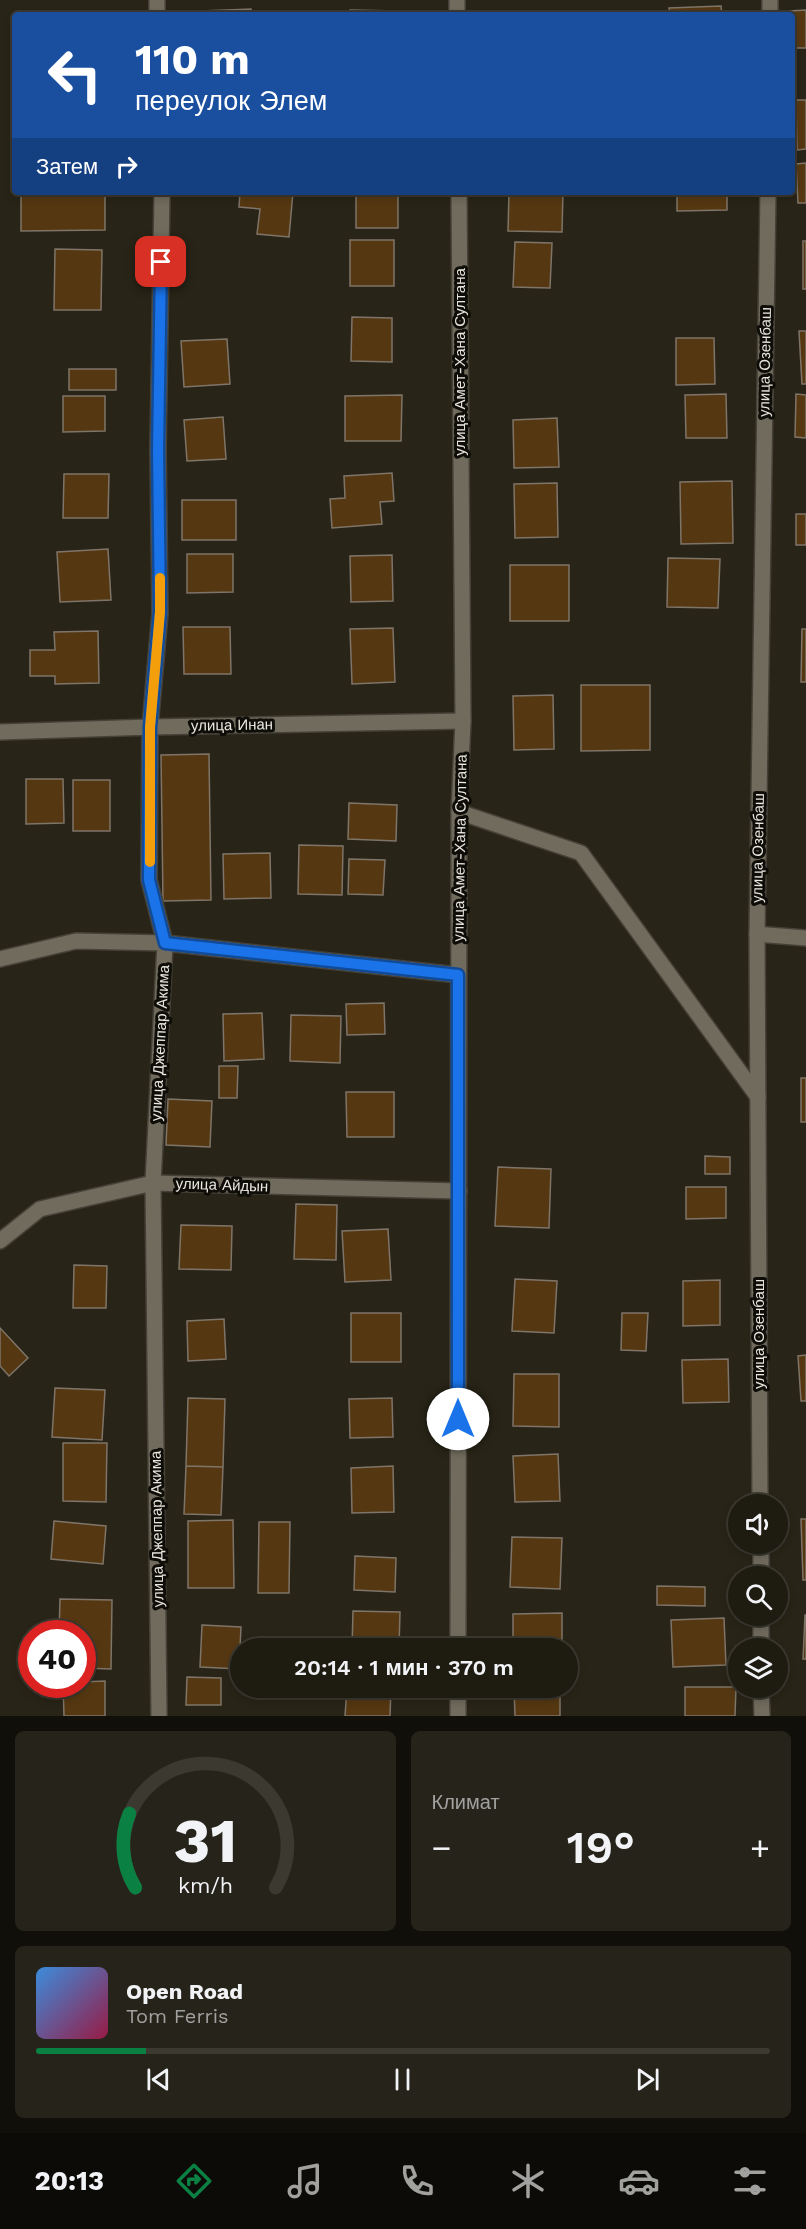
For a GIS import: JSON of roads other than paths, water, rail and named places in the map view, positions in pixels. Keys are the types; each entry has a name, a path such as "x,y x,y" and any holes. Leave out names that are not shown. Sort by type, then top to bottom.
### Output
{"street":[{"name":"улица Джеппар Акима","path":"159,1716 153,1183 165,943 149,880 150,727 160,612 158,450 162,195"},
{"name":"улица Амет-Хана Султана","path":"458,1638 458,975 459,813 463,721 459,195"},
{"name":"улица Озенбаш","path":"760,1494 757,934 768,195"},
{"name":"улица Инан","path":"0,732 463,721"},
{"path":"459,813 581,853 758,1097"},
{"path":"757,934 806,938"},
{"path":"0,959 76,942 165,943 458,975"},
{"name":"улица Айдын","path":"0,1241 40,1209 153,1183 459,1191"},
{"path":"458,1698 458,1716"},
{"path":"761,1698 762,1716"}]}
